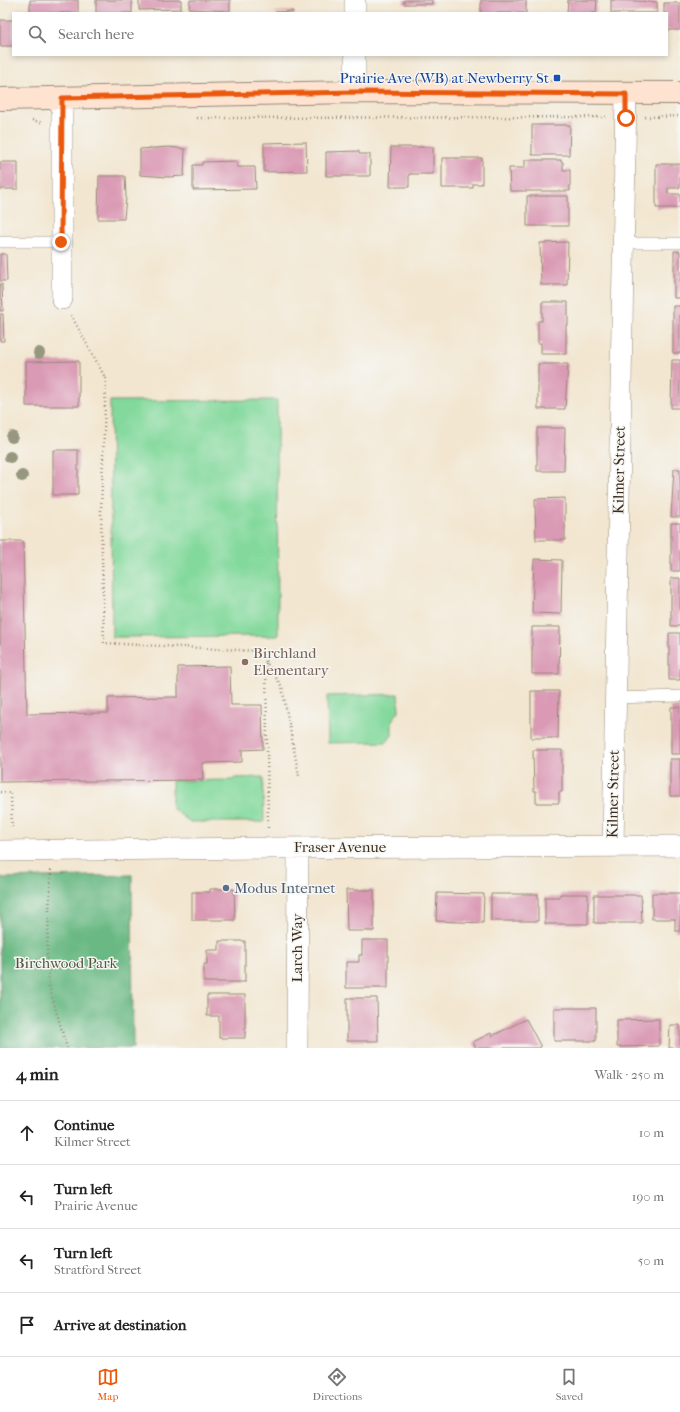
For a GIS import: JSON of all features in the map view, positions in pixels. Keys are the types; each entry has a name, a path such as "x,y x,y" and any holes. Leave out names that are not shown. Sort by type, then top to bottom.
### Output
{"main road":[{"path":"0,99 355,92 680,93"}],"street":[{"path":"355,0 355,12"},
{"path":"354,56 355,92"},
{"name":"Kilmer Street","path":"612,847 626,94"},
{"path":"62,98 62,299"},
{"name":"Fraser Avenue","path":"6,851 680,846"},
{"name":"Larch Way","path":"297,1048 298,848"}],"lane":[{"path":"0,242 61,242"},
{"path":"623,243 680,243"},
{"path":"615,698 680,696"}],"path":[{"path":"638,118 680,116"},
{"path":"193,118 602,117"},
{"path":"62,299 106,379 101,510 104,642 259,651 282,687 299,776"},
{"path":"266,662 268,832"},
{"path":"0,792 11,793 6,851"},
{"path":"52,850 47,953 50,986 67,1048"}],"green space":[{"path":"277,400 278,636 112,637 110,401"},
{"path":"398,694 399,711 392,720 392,735 387,742 328,743 327,696"},
{"path":"263,777 264,822 190,822 172,808 172,781 232,780 235,778"},
{"name":"Birchwood Park","path":"132,875 133,1048 0,1048 0,878"}],"building":[{"path":"30,0 78,0 78,12 30,12"},
{"path":"96,0 132,0 132,12 96,12"},
{"path":"139,0 181,0 181,9 139,10"},
{"path":"190,0 230,0 230,11 189,9"},
{"path":"404,0 432,0 432,4 404,4"},
{"path":"481,0 526,0 526,12 481,12"},
{"path":"568,0 597,0 596,12 567,12"},
{"path":"611,0 657,2 657,12 611,12"},
{"path":"664,3 680,3 680,30 668,30 668,12 664,12"},
{"path":"0,20 12,20 12,46 0,46"},
{"path":"532,125 570,125 569,155 532,155"},
{"path":"306,142 307,171 264,172 264,143"},
{"path":"169,147 185,149 184,176 168,177 140,175 140,149"},
{"path":"391,147 433,147 433,174 409,174 409,187 390,187"},
{"path":"359,151 359,154 370,154 370,176 326,176 326,152"},
{"path":"442,158 482,158 482,184 473,184 473,188 442,188"},
{"path":"525,160 561,160 561,162 563,162 563,170 570,170 570,191 510,191 509,168 525,168"},
{"path":"237,161 237,167 255,167 256,189 193,190 193,165 202,165 202,162"},
{"path":"0,162 18,162 18,189 0,189"},
{"path":"656,164 680,164 680,188 668,188 668,194 680,194 680,208 656,208"},
{"path":"99,176 125,176 126,197 124,219 98,219"},
{"path":"527,196 568,196 568,226 527,226"},
{"path":"568,242 567,285 541,285 540,243"},
{"path":"674,251 680,251 680,298 674,298"},
{"path":"0,254 6,254 7,281 0,281"},
{"path":"0,284 2,284 3,311 0,311"},
{"path":"542,302 568,302 566,354 541,354 541,343 538,343 538,321 542,321"},
{"path":"673,306 680,306 680,353 673,353"},
{"path":"0,314 3,314 4,341 0,341"},
{"path":"672,360 680,360 680,408 671,408"},
{"path":"79,361 79,406 26,406 26,362"},
{"path":"538,364 568,364 565,409 538,409"},
{"path":"537,428 565,428 564,471 537,471"},
{"path":"53,450 78,450 78,495 53,495"},
{"path":"674,469 680,469 680,517 671,517"},
{"path":"565,498 565,540 536,540 535,499"},
{"path":"671,523 680,523 680,571 671,571"},
{"path":"0,541 23,541 27,714 108,713 108,698 178,697 178,667 230,666 231,705 262,705 263,749 242,750 242,762 202,763 203,780 0,782"},
{"path":"534,559 562,560 561,614 532,613"},
{"path":"671,578 680,578 680,626 671,626"},
{"path":"532,627 560,627 559,674 532,674"},
{"path":"669,633 680,633 680,680 669,680"},
{"path":"531,691 559,691 558,738 531,738"},
{"path":"671,707 680,707 680,754 671,754"},
{"path":"533,750 562,750 562,792 559,792 559,803 536,803 536,791 534,791"},
{"path":"670,759 680,759 680,796 670,796"},
{"path":"210,889 234,889 235,920 192,920 192,892 210,892"},
{"path":"346,890 374,890 374,931 347,931"},
{"path":"437,893 484,894 483,923 436,921"},
{"path":"652,893 680,893 680,931 675,931 675,919 652,919"},
{"path":"491,894 538,894 538,921 491,921"},
{"path":"560,894 588,894 588,924 545,924 545,897 560,897"},
{"path":"594,895 641,895 642,923 594,923"},
{"path":"362,940 388,940 388,988 346,988 346,962 359,962 359,955 362,955"},
{"path":"219,941 245,941 245,982 204,982 204,964 207,964 207,950 219,950"},
{"path":"207,995 245,995 245,1038 219,1038 219,1016 207,1016"},
{"path":"347,998 377,998 378,1041 347,1041"},
{"path":"554,1008 596,1008 596,1041 554,1041"},
{"path":"526,1019 541,1047 476,1048 473,1042 491,1033 492,1036"},
{"path":"659,1019 659,1046 617,1047 617,1020"},
{"path":"670,1025 680,1025 680,1048 669,1048"}],"place":[{"name":"Prairie Ave (WB) at Newberry St","path":"557,78"},
{"name":"Birchland Elementary","path":"245,662"},
{"name":"Modus Internet","path":"226,888"}],"route":[{"path":"61,242 62,98 318,92 626,94 626,118"}]}
